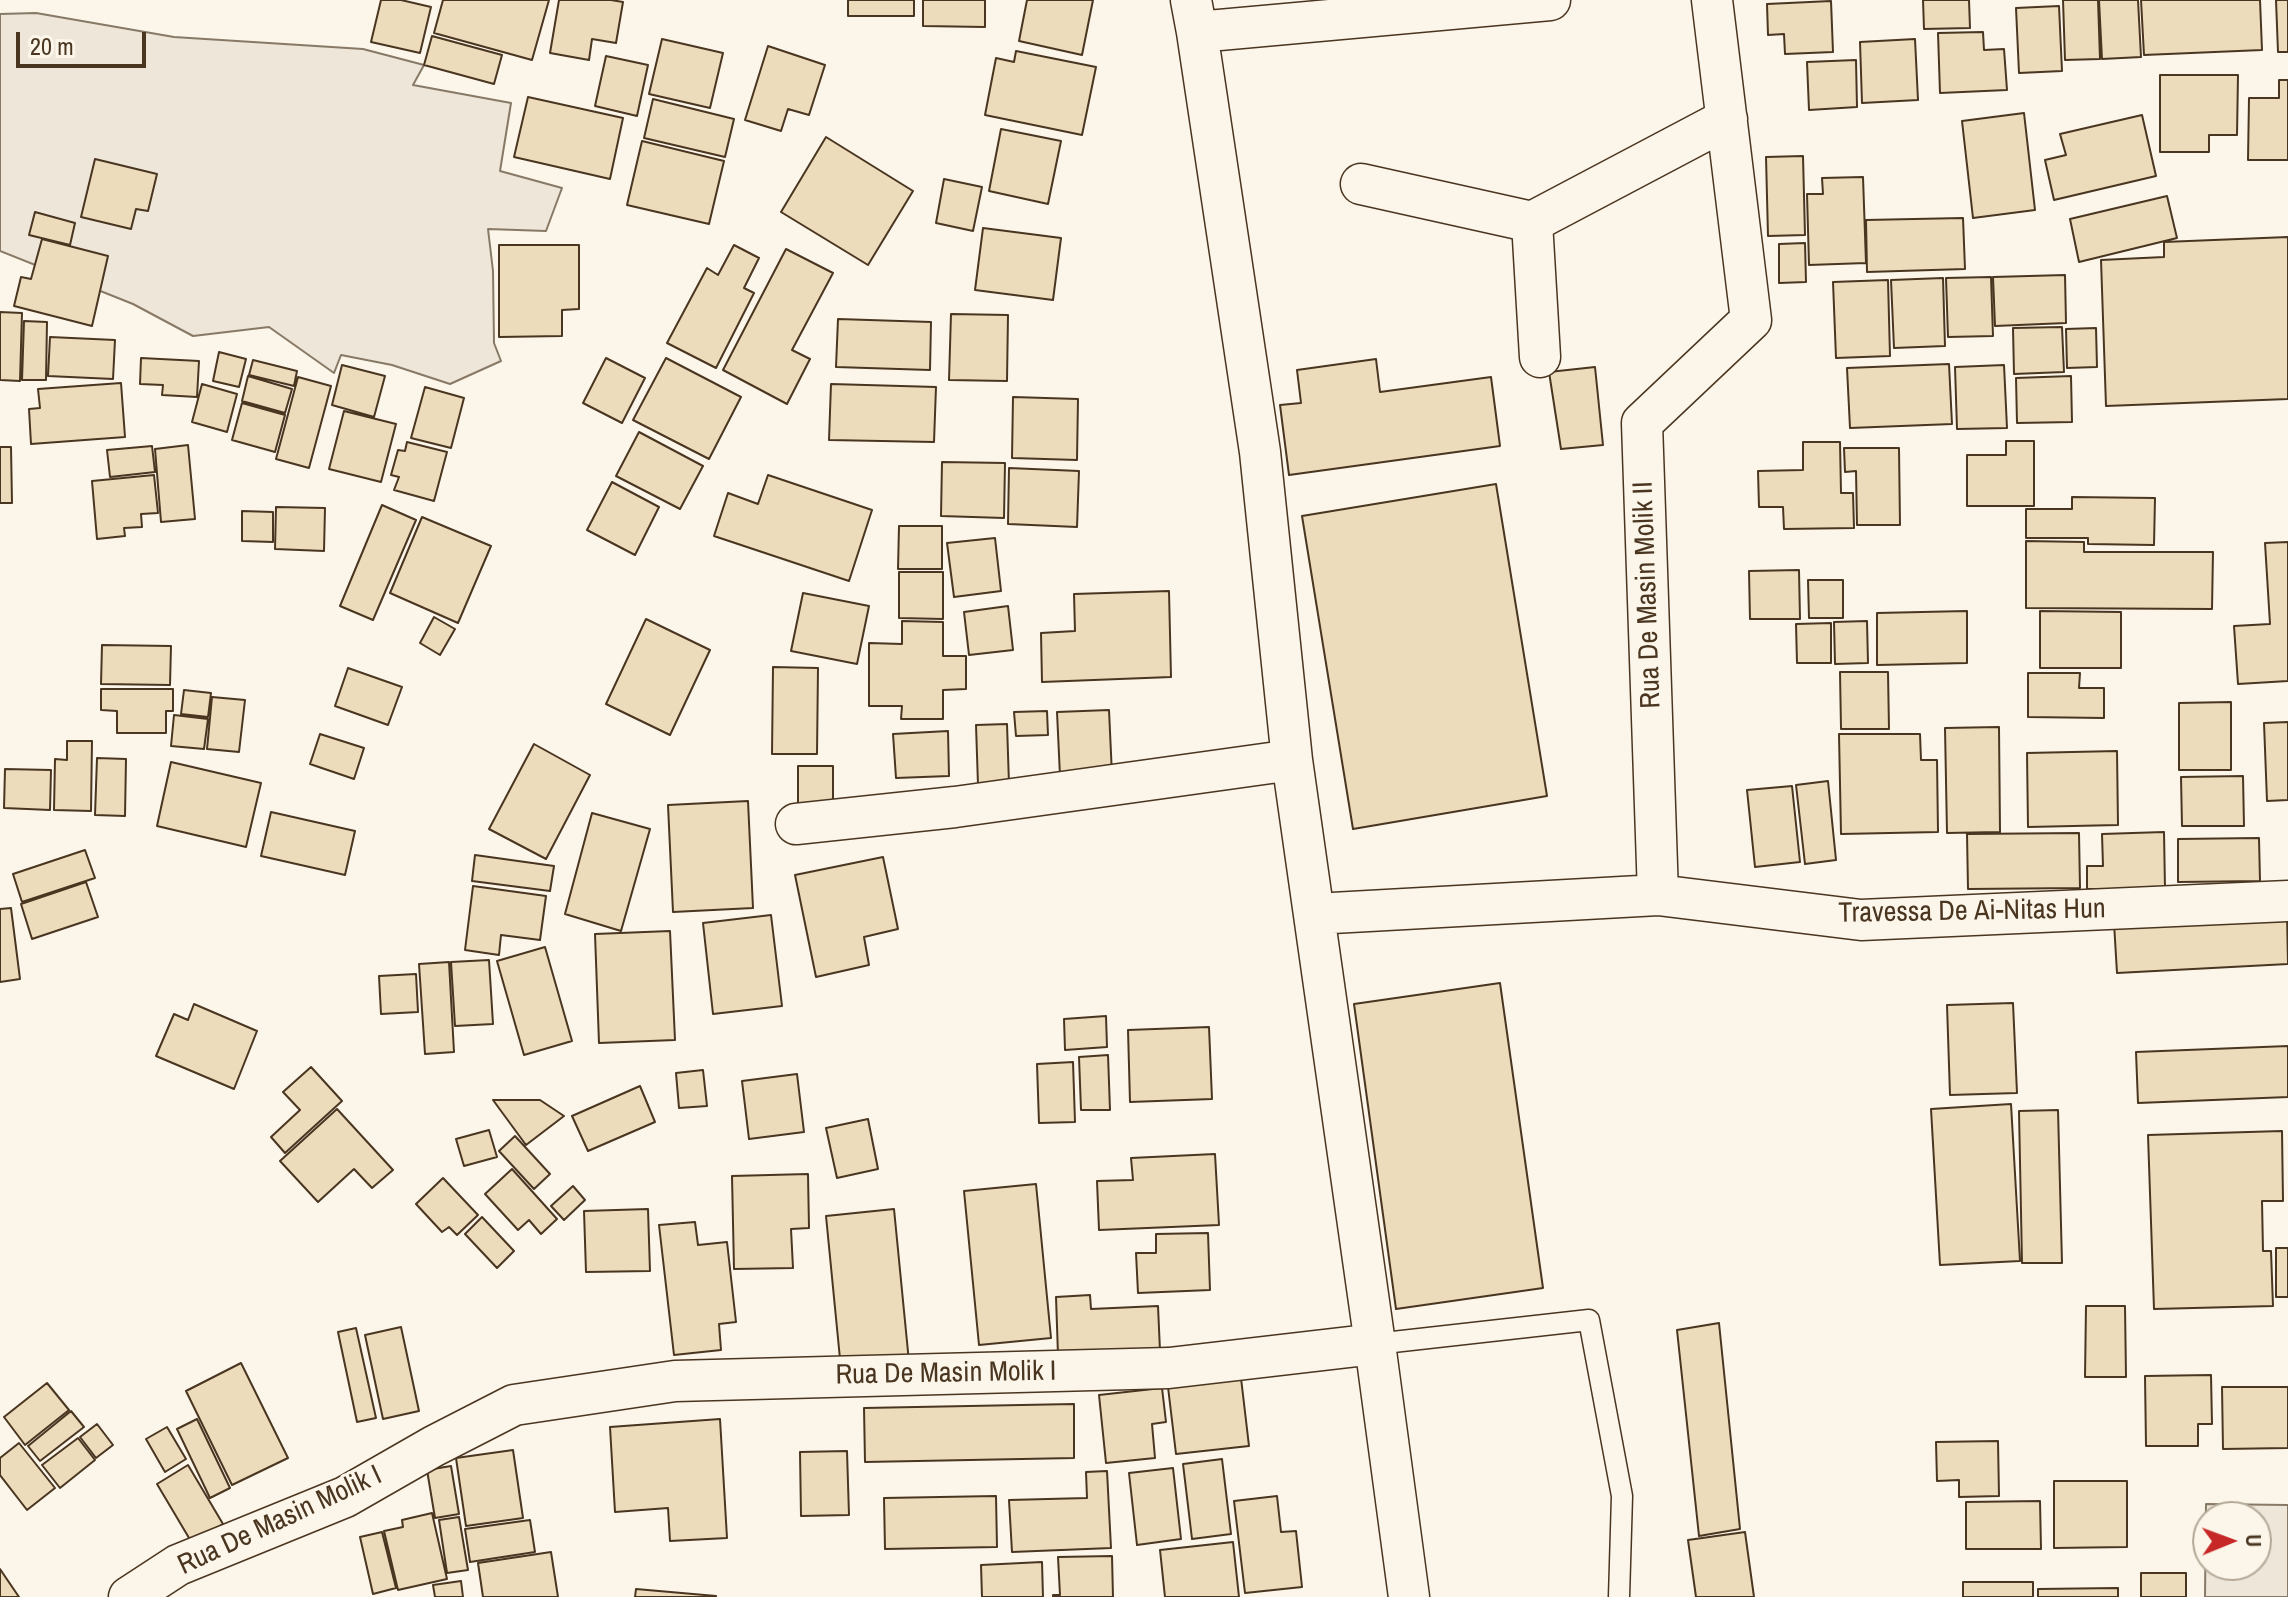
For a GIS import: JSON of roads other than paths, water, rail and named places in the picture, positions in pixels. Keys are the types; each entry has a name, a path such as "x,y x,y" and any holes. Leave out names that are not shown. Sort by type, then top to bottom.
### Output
{"street":[{"path":"1409,1597 1292,760 1260,452 1194,16 1550,0"},
{"name":"Rua De Masin Molik II","path":"1658,895 1642,423 1751,320 1712,0"},
{"path":"1361,184 1532,222 1727,119"},
{"path":"1532,222 1540,357"},
{"path":"796,824 955,807 1292,760"},
{"path":"1314,914 1658,895"},
{"name":"Travessa De Ai-Nitas Hun","path":"1658,895 1861,920 2288,901"},
{"name":"Rua De Masin Molik I","path":"129,1597 178,1565 345,1497 514,1405 675,1381 1169,1368 1375,1344"}],"lane":[{"path":"1375,1344 1589,1320 1622,1496 1619,1597"}]}
